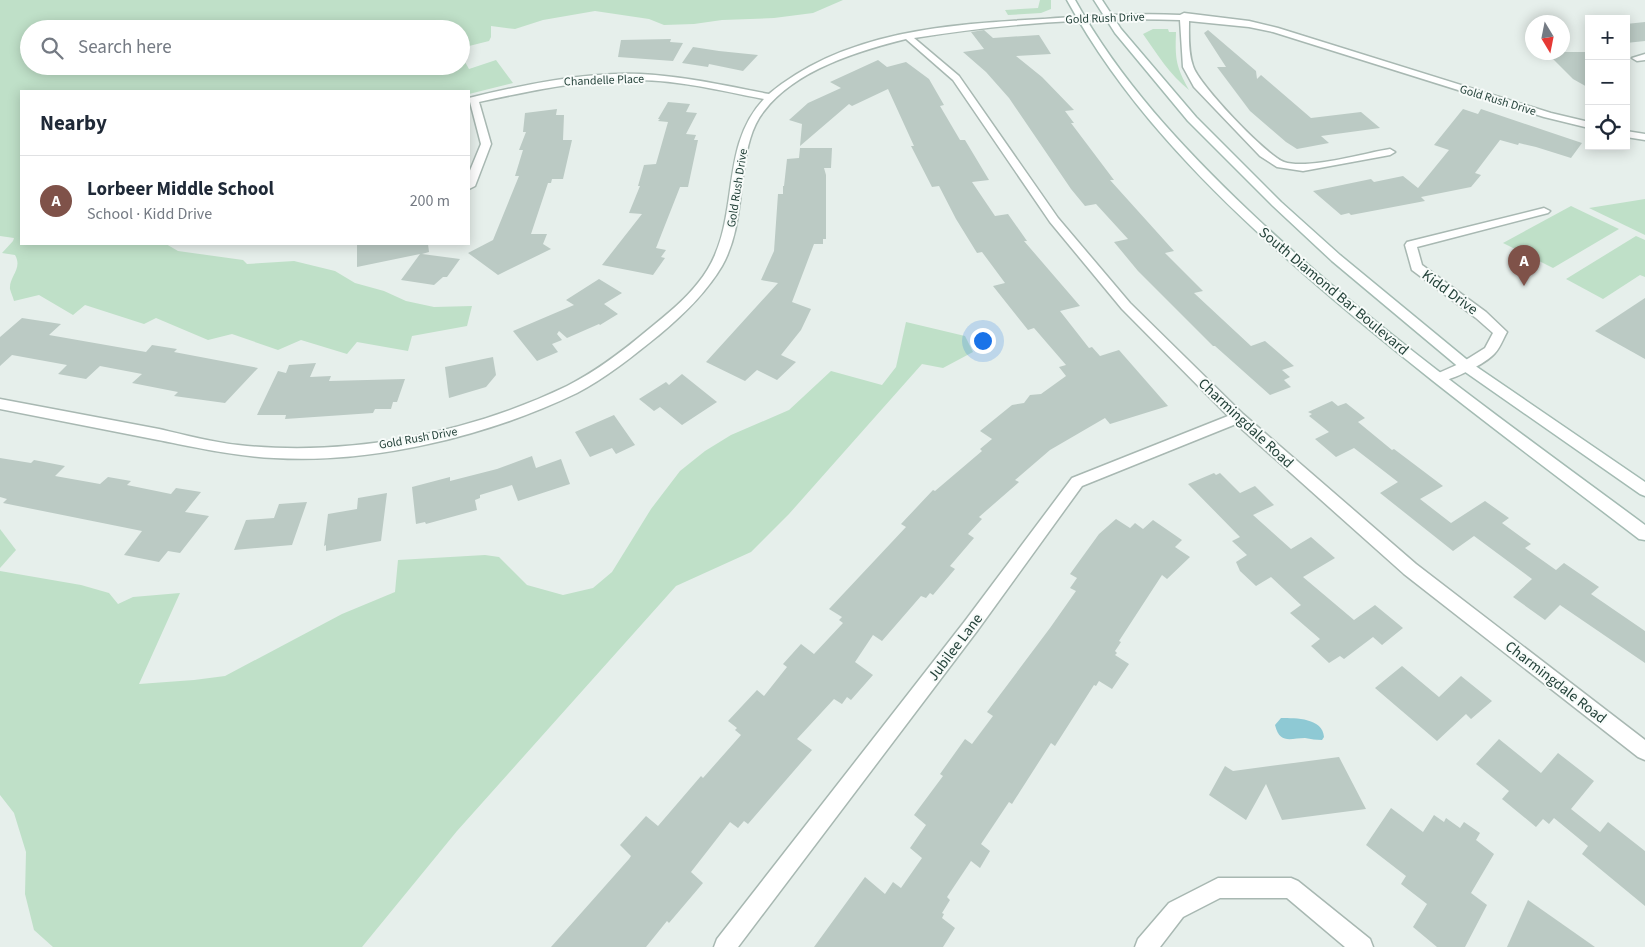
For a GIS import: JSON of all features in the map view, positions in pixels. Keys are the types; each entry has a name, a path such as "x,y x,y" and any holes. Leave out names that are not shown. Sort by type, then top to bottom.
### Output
{"street":[{"name":"South Diamond Bar Boulevard","path":"1071,0 1081,19 1131,93 1187,157 1279,247 1378,332 1645,534"},
{"name":"South Diamond Bar Boulevard","path":"1098,0 1108,17 1192,119 1277,204 1336,258 1466,366 1645,490"},
{"name":"Gold Rush Drive","path":"0,404 237,450 270,454 351,449 404,443 460,431 520,412 575,388 634,348 680,311 712,274 724,250 733,222 741,152 751,122 769,98 797,77 832,60 870,46 907,36 960,27 1108,17 1184,16 1260,26 1548,115 1585,124"},
{"path":"1184,16 1188,67 1199,87 1264,154 1281,165 1303,168 1390,152"},
{"name":"Charmingdale Road","path":"907,36 956,78 1054,220 1126,306 1238,418 1410,569 1645,751"},
{"name":"Chandelle Place","path":"471,101 556,82 620,77 675,80 769,98"},
{"path":"470,184 486,144 471,101"},
{"path":"1630,135 1645,137"},
{"name":"Kidd Drive","path":"1439,378 1466,366 1490,350 1500,332 1482,315 1416,267 1411,245 1544,211"},
{"name":"Jubilee Lane","path":"725,947 971,626 1077,482 1238,418"},
{"path":"1146,947 1176,910 1218,888 1291,888 1362,947"}],"green space":[{"path":"0,0 843,0 813,13 694,24 664,25 649,19 595,11 543,20 515,29 491,26 489,41 470,46 470,20 20,20 20,75 470,75 470,69 496,60 513,83 470,94 470,90 20,90 20,245 168,245 178,251 243,260 247,264 294,261 335,271 355,283 384,291 406,301 434,307 472,306 467,326 412,336 408,351 357,342 347,354 301,340 278,350 232,334 208,340 156,318 144,324 85,305 73,315 39,295 14,301 10,284 17,268 17,260 15,255 2,253 14,238 0,236"},
{"path":"1040,0 1051,0 1051,9 1041,13 1008,15 1005,10 1038,8"},
{"path":"1153,29 1168,29 1169,32 1176,32 1177,62 1189,90 1170,71 1143,34"},
{"path":"1645,199 1645,235 1589,208"},
{"path":"1571,206 1619,229 1553,268 1503,243"},
{"path":"1636,236 1645,240 1645,277 1640,275 1603,299 1566,279"},
{"path":"906,322 965,336 973,352 943,368 922,364 789,514 751,552 676,586 457,831 362,947 53,947 34,930 25,894 26,852 14,813 0,795 0,571 81,585 109,593 118,604 133,597 180,593 139,684 225,676 342,614 395,592 398,560 485,555 499,557 527,585 563,595 593,588 612,572 651,509 680,471 705,451 731,435 789,410 831,371 882,385 896,367"},
{"path":"0,529 16,550 0,568"}],"water":[{"path":"1281,718 1308,720 1319,726 1324,737 1322,740 1283,738 1275,725"}],"building":[{"path":"1645,22 1645,41 1630,43 1630,24"},
{"path":"984,30 993,38 1039,35 1051,54 1016,56 1042,77 1074,110 1065,111 1074,123 1071,123 1114,180 1110,180 1174,251 1165,253 1203,291 1194,293 1251,346 1265,341 1294,366 1282,370 1290,377 1284,380 1291,387 1270,395 1213,346 1138,271 1114,242 1128,239 1096,204 1085,206 1071,189 1009,98 986,72 963,52 984,49 971,32"},
{"path":"1208,30 1256,71 1257,79 1261,75 1311,118 1361,112 1380,128 1321,136 1329,143 1297,149 1250,111 1217,67 1226,67 1204,33"},
{"path":"671,39 670,42 683,43 673,61 618,57 621,40"},
{"path":"693,47 758,55 743,71 709,64 708,67 682,63"},
{"path":"1570,52 1585,52 1585,86 1573,79 1554,60 1570,60"},
{"path":"878,60 887,67 906,62 929,79 944,105 940,106 960,140 965,140 989,180 972,182 995,216 1008,214 1027,241 1024,241 1080,306 1060,311 1089,348 1092,347 1100,356 1119,350 1168,406 1110,424 1105,418 1050,450 1015,480 1019,482 979,517 982,519 968,534 974,538 950,566 955,569 933,595 930,593 926,598 921,596 882,641 873,635 855,662 873,675 851,700 847,697 842,704 834,699 797,739 812,750 748,824 744,821 738,828 730,822 691,872 703,883 669,923 667,921 646,947 551,947 629,859 631,856 620,845 646,816 658,826 701,776 703,778 741,735 735,730 737,728 728,721 757,690 764,696 787,667 783,664 801,644 814,654 843,623 839,620 842,617 829,609 906,527 901,524 933,490 935,491 982,451 980,449 992,439 980,431 1012,405 1024,403 1030,395 1041,394 1066,376 1059,367 1066,365 1034,328 1028,330 993,286 1005,283 982,252 977,253 939,186 932,187 911,146 914,146 888,89 852,106 849,104 800,146 802,124 789,120 808,103 841,88 830,82"},
{"path":"668,102 690,104 686,112 697,113 686,134 696,135 694,140 698,140 688,187 680,187 656,248 666,250 661,257 665,258 653,275 602,265 642,214 629,213 640,186 638,186 644,165 656,164 668,122 658,121 660,119 658,119"},
{"path":"557,109 556,115 564,115 563,140 572,140 563,179 552,179 551,183 548,183 531,234 547,234 543,244 551,249 498,275 468,253 493,240 519,176 515,176 523,150 519,150 526,132 523,132 525,113"},
{"path":"1463,109 1478,114 1481,109 1582,143 1571,158 1536,147 1500,140 1475,173 1481,175 1471,187 1421,197 1425,201 1351,215 1349,213 1341,215 1313,191 1371,179 1374,182 1403,176 1418,188 1449,150 1434,145"},
{"path":"800,148 832,148 831,168 824,168 826,175 826,239 823,239 823,244 814,244 792,302 811,309 801,330 781,355 796,362 777,380 757,370 745,381 706,362 778,283 761,280 774,251 778,194 783,194 787,159 799,158"},
{"path":"357,245 428,245 429,252 422,254 460,259 447,277 443,277 434,285 401,280 420,254 357,267"},
{"path":"599,279 622,293 604,304 618,314 600,325 567,338 559,331 557,334 562,340 552,344 558,352 537,361 513,331 574,305 566,300"},
{"path":"1645,298 1645,359 1595,331"},
{"path":"22,318 61,324 49,335 146,352 152,345 177,349 174,352 258,368 225,403 174,396 178,392 132,383 142,374 100,366 86,379 58,374 67,365 12,355 0,366 0,337"},
{"path":"493,357 496,375 486,387 449,398 445,367"},
{"path":"316,363 310,377 331,376 329,381 405,379 397,402 393,402 391,409 375,409 373,413 285,419 286,415 257,415 278,371 286,373 289,365"},
{"path":"682,374 717,402 682,425 660,407 654,411 639,399 666,382 669,385"},
{"path":"1332,401 1338,406 1346,403 1365,418 1358,422 1392,450 1394,449 1443,486 1420,499 1451,523 1485,501 1509,518 1502,523 1531,544 1525,548 1556,570 1564,563 1599,587 1591,594 1645,631 1645,663 1560,605 1545,620 1513,597 1532,579 1474,536 1453,551 1380,493 1398,482 1354,448 1336,457 1315,439 1329,432 1309,416 1312,414 1308,412"},
{"path":"614,415 635,445 616,454 612,448 590,457 575,432"},
{"path":"532,456 536,468 561,459 570,484 518,501 512,485 480,495 480,498 475,500 477,510 426,524 425,522 416,524 412,487 450,477 450,481 497,469"},
{"path":"0,458 31,463 34,460 65,466 55,476 100,484 108,477 131,481 127,485 171,494 176,488 201,492 185,512 209,516 180,553 168,551 159,562 124,555 142,531 3,503 7,499 0,497"},
{"path":"1214,473 1216,475 1220,473 1240,493 1255,486 1274,505 1253,515 1291,549 1311,537 1335,558 1303,577 1354,620 1375,605 1403,628 1382,645 1373,637 1344,659 1340,656 1329,663 1311,646 1320,639 1290,613 1301,605 1271,577 1256,586 1240,571 1236,562 1247,555 1232,541 1240,537 1188,484"},
{"path":"387,493 381,541 326,551 326,545 324,546 328,514 357,509 358,498"},
{"path":"307,502 292,545 234,550 246,520 274,518 279,504"},
{"path":"1116,519 1130,528 1135,523 1143,529 1153,520 1182,540 1175,547 1190,557 1167,579 1162,575 1119,641 1121,642 1115,651 1117,653 1115,655 1129,664 1112,689 1099,681 1096,686 1094,685 1055,746 1051,743 1012,804 1009,802 981,844 990,851 980,868 971,861 947,897 950,900 942,913 944,914 942,918 955,928 943,947 814,947 865,877 885,894 893,882 901,888 922,858 910,848 926,825 914,815 943,776 940,774 965,739 972,744 993,716 987,712 1076,591 1070,588 1077,578 1070,574 1099,534"},
{"path":"1402,666 1439,697 1461,676 1492,701 1471,719 1466,714 1437,741 1375,688"},
{"path":"1499,739 1541,773 1558,753 1594,781 1571,809 1600,832 1608,822 1645,851 1645,906 1582,854 1588,846 1554,818 1549,824 1543,819 1536,827 1502,799 1509,791 1476,764"},
{"path":"1339,757 1366,809 1282,820 1266,784 1246,820 1209,795 1225,766 1233,771"},
{"path":"1391,808 1423,832 1434,815 1444,822 1446,818 1460,828 1464,822 1480,833 1476,840 1494,854 1471,893 1487,905 1465,947 1437,947 1413,927 1427,904 1401,884 1406,876 1366,845"},
{"path":"1528,900 1595,947 1507,947"}],"place":[{"name":"Lorbeer Middle School","path":"1524,286"}]}
